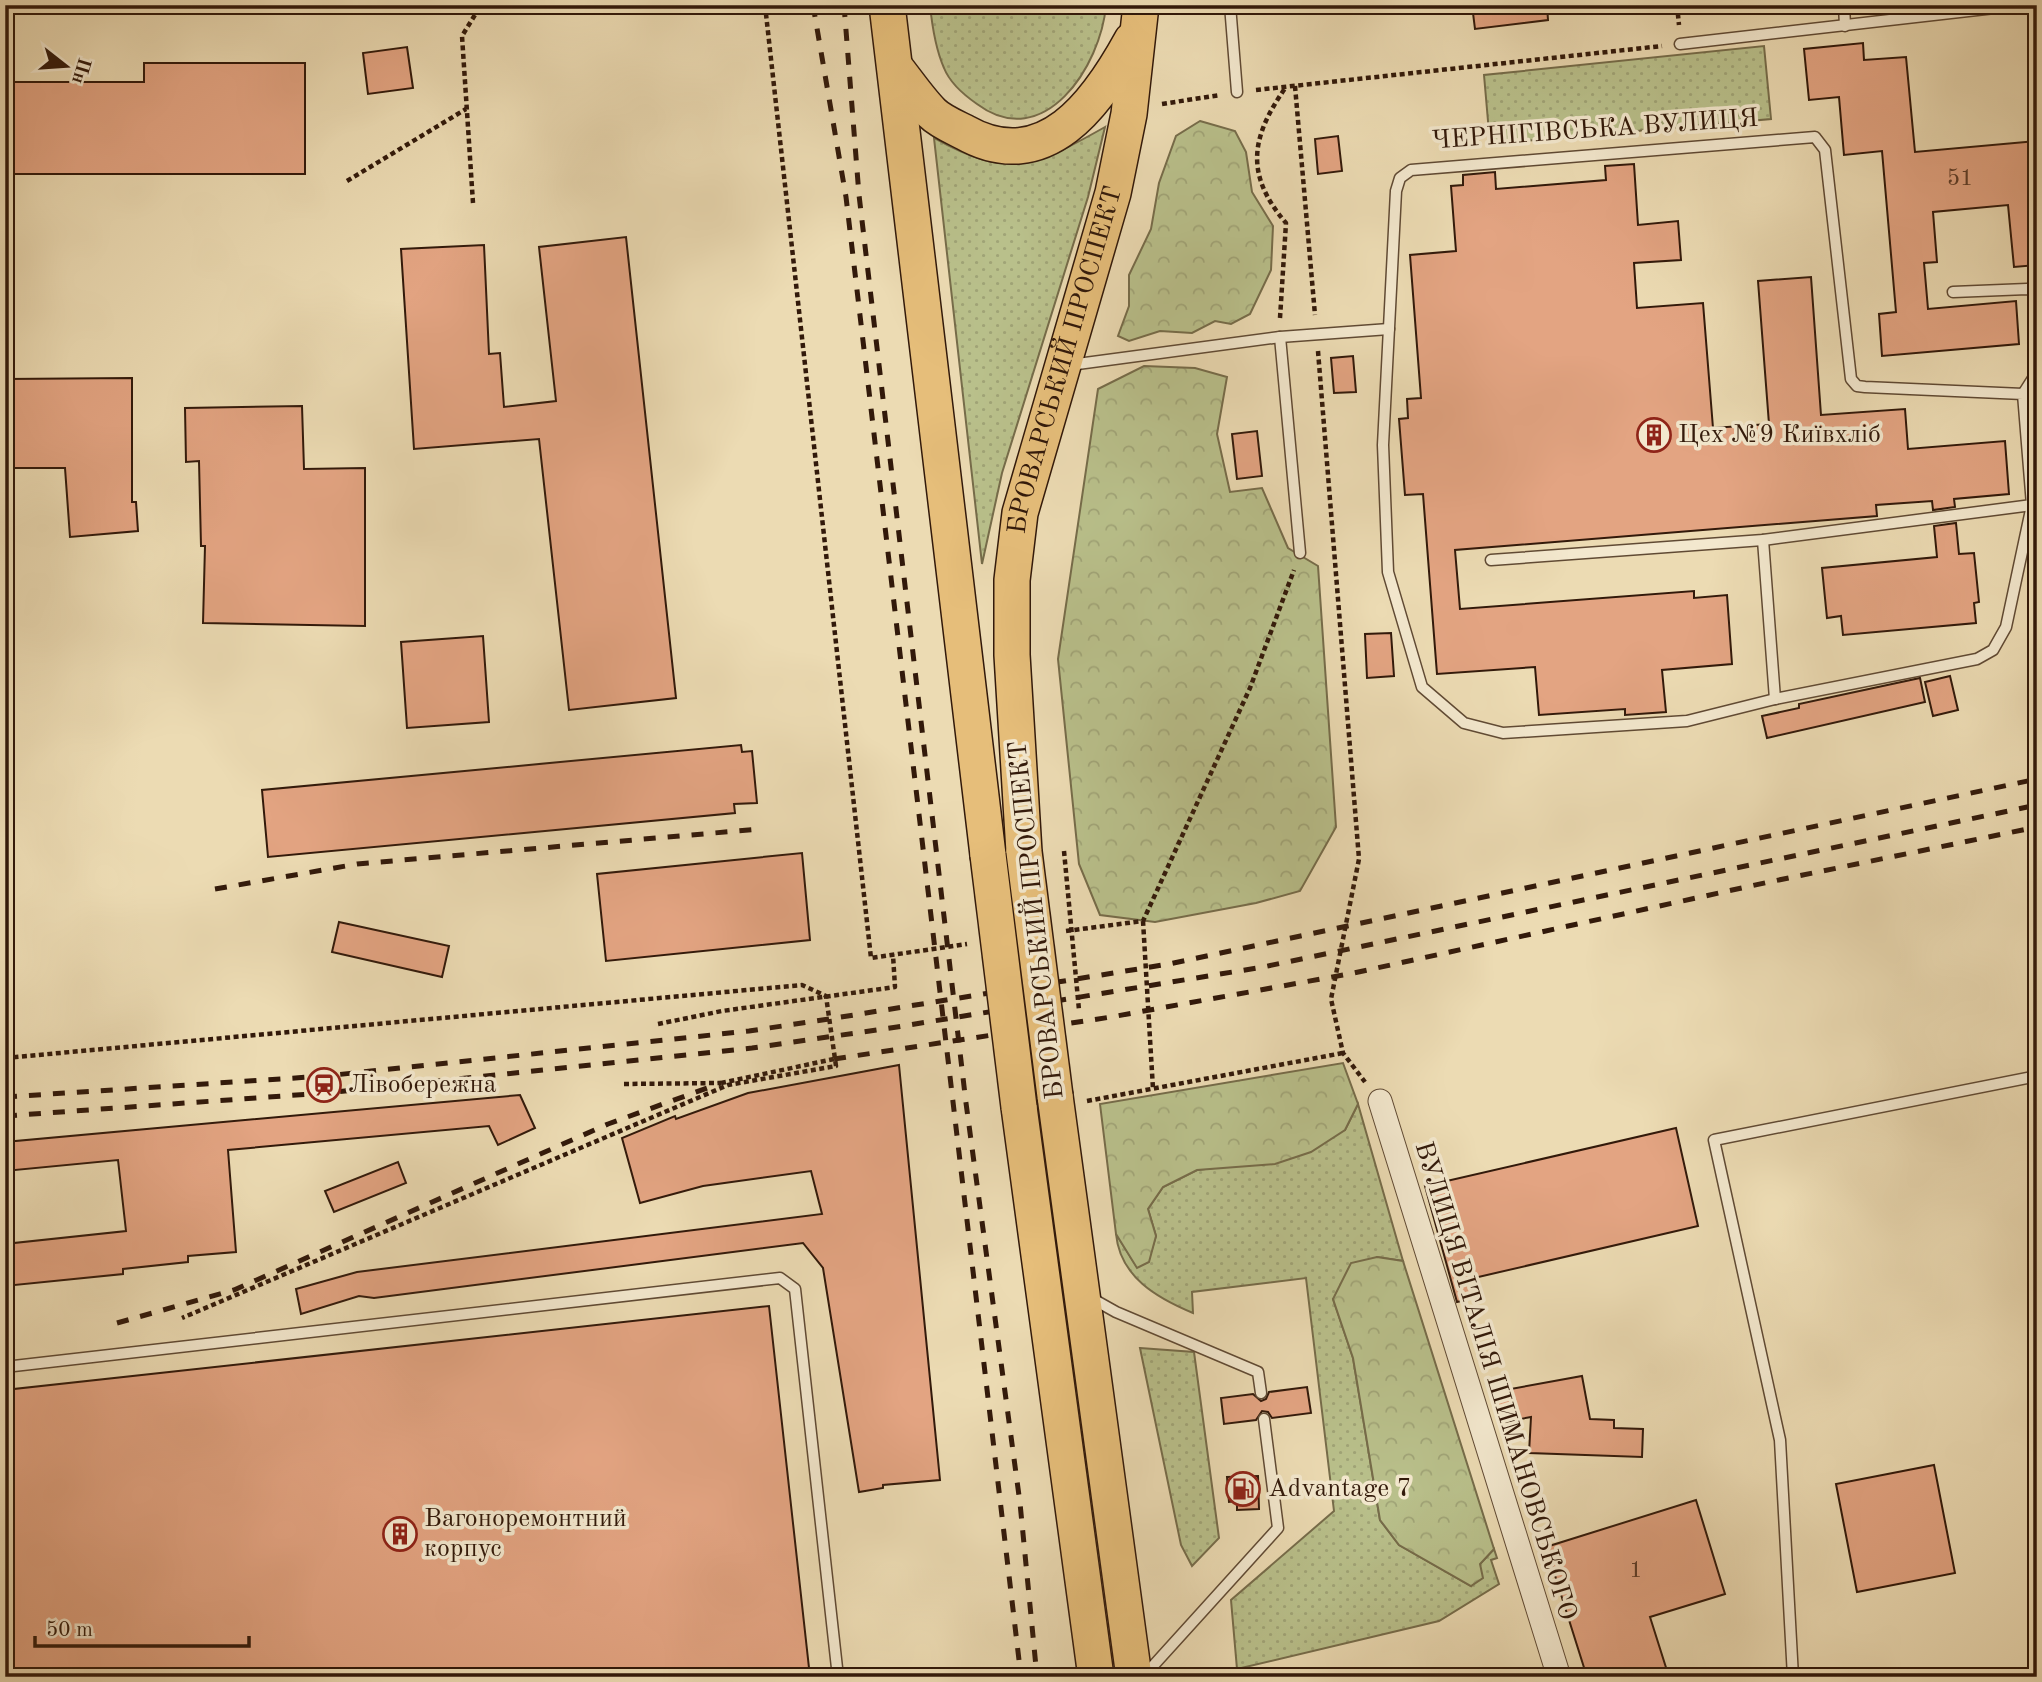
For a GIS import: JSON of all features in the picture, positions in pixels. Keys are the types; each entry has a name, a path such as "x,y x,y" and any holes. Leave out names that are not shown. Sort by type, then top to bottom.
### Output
{"main road":[{"name":"БРОВАРСЬКИЙ ПРОСПЕКТ","path":"887,5 957,616 1019,1107 1096,1677"},
{"name":"БРОВАРСЬКИЙ ПРОСПЕКТ","path":"1134,1677 1082,1293 1076,1095 1024,852 1012,655 1012,580 1020,513 1060,366 1113,192 1129,114 1140,16"},
{"path":"895,67 933,115 976,139 1003,146 1032,144 1059,133 1088,109 1111,78 1140,16"}],"street":[{"name":"ВУЛИЦЯ ВІТАЛІЯ ШИМАНОВСЬКОГО","path":"1380,1101 1559,1677"}],"lane":[{"path":"1230,5 1237,92"},
{"path":"1844,5 1845,26"},
{"path":"1680,44 2021,5"},
{"name":"ЧЕРНІГІВСЬКА ВУЛИЦЯ","path":"1389,329 1396,191 1400,178 1411,170 1807,136 1822,142 1825,150 1851,379 1857,386 1866,387 2023,394"},
{"path":"1953,292 2027,289 2037,292"},
{"path":"1060,366 1280,337 1389,329 1383,445 1388,572 1422,687 1464,723 1503,733 1687,721 1775,699 1977,659 1993,650 2006,627 2032,505 2023,394 2037,372"},
{"path":"1280,337 1300,553"},
{"path":"1491,560 1763,540 2032,505"},
{"path":"1763,540 1775,699"},
{"path":"1793,1677 1780,1440 1714,1140 2037,1076"},
{"path":"5,1367 780,1278 795,1289 838,1677"},
{"path":"1082,1293 1116,1312 1258,1373 1261,1393"},
{"path":"1143,1677 1278,1528 1264,1419"}],"path":[{"path":"473,203 462,36 481,5"},
{"path":"765,5 871,958 972,944"},
{"path":"1269,89 1680,44"},
{"path":"1295,86 1359,859 1331,999 1343,1053 1380,1101"},
{"path":"1280,337 1286,223 1267,201 1258,180 1258,158 1265,116 1286,87"},
{"path":"1162,104 1202,98"},
{"path":"347,181 466,109"},
{"path":"1153,1089 1143,921 1250,688 1300,553"},
{"path":"1064,852 1079,1018"},
{"path":"1064,931 1143,921"},
{"path":"658,1024 895,987 893,954"},
{"path":"5,1058 802,985 826,996"},
{"path":"182,1318 728,1085 836,1066 826,996"},
{"path":"1076,1095 1153,1089 1343,1053"},
{"path":"624,1084 721,1083 834,1059"},
{"path":"721,1083 728,1085"}],"green space":[{"path":"930,5 1106,5 1102,29 1081,76 1065,96 1046,111 1025,118 1002,117 977,104 954,84 939,53"},
{"path":"1764,46 1771,119 1490,144 1484,75"},
{"path":"1200,121 1235,131 1246,152 1252,192 1273,226 1271,270 1250,314 1231,324 1215,321 1192,333 1160,331 1129,341 1118,336 1129,306 1129,275 1151,229 1159,183 1176,136"},
{"path":"1105,127 1088,197 1002,473 982,564 934,138 982,160 1002,164 1021,163 1059,152"},
{"path":"1144,366 1195,368 1227,377 1217,434 1230,492 1262,488 1288,548 1318,566 1336,827 1300,891 1256,903 1155,922 1100,915 1079,864 1058,659 1098,389"},
{"path":"1343,1063 1358,1104 1345,1130 1311,1152 1275,1164 1197,1170 1163,1187 1148,1209 1156,1236 1149,1262 1137,1268 1116,1234 1100,1104"},
{"path":"1358,1104 1403,1261 1377,1257 1333,1299 1353,1358 1380,1520 1399,1545 1471,1586 1480,1564 1494,1549 1497,1558 1491,1560 1499,1584 1439,1621 1237,1669 1231,1600 1334,1511 1306,1278 1192,1292 1193,1313 1142,1284 1125,1262 1116,1234 1137,1267 1148,1262 1156,1236 1148,1209 1163,1187 1197,1170 1231,1166 1345,1130"},
{"path":"1377,1257 1403,1261 1494,1549 1480,1564 1483,1578 1471,1586 1399,1545 1380,1520 1353,1358 1333,1299 1351,1263"},
{"path":"1140,1348 1194,1352 1219,1538 1192,1566 1181,1545"}],"building":[{"path":"1472,5 1547,5 1548,20 1475,29"},
{"path":"1863,43 1864,60 1906,57 1915,152 2037,141 2037,265 2014,267 2008,205 1933,212 1937,262 1924,263 1928,309 2016,301 2019,344 1882,356 1879,314 1896,312 1882,151 1844,155 1839,97 1809,100 1804,49"},
{"path":"407,47 413,88 368,94 363,53"},
{"path":"144,63 305,63 305,174 5,174 5,82 144,82"},
{"path":"1338,136 1342,171 1318,174 1315,139"},
{"name":"Цех №9 Київхліб","path":"1634,164 1638,225 1678,221 1681,260 1634,263 1637,308 1703,303 1713,428 1769,424 1758,281 1811,277 1821,415 1905,409 1908,449 2005,441 2009,494 1954,499 1955,507 1933,510 1932,501 1876,505 1877,516 1455,550 1460,609 1694,591 1694,598 1727,595 1732,664 1662,670 1666,712 1625,715 1625,709 1539,715 1535,667 1437,674 1423,494 1405,495 1399,419 1408,418 1407,399 1421,398 1410,255 1456,251 1451,186 1463,185 1463,175 1495,172 1496,189 1606,180 1605,166"},
{"path":"626,237 676,698 569,710 539,439 414,449 401,249 484,245 489,354 500,353 504,407 556,401 539,247"},
{"path":"1353,356 1356,392 1334,393 1331,358"},
{"path":"132,378 132,502 136,502 138,531 70,537 65,468 5,468 5,379"},
{"path":"302,406 304,469 365,468 365,626 203,623 205,546 201,546 199,461 186,462 185,408"},
{"path":"1257,431 1262,476 1237,479 1232,434"},
{"path":"1956,523 1959,554 1974,553 1979,602 1974,603 1976,623 1843,635 1841,616 1827,618 1822,568 1937,557 1934,526"},
{"path":"1391,633 1394,676 1367,678 1365,634"},
{"path":"483,636 489,722 407,728 401,642"},
{"path":"1950,676 1958,710 1933,716 1925,682"},
{"path":"1920,678 1925,702 1767,738 1762,716 1799,708 1799,704"},
{"path":"741,745 742,752 752,751 757,803 734,804 735,813 268,857 262,790"},
{"path":"802,853 810,940 606,961 597,874"},
{"path":"339,922 449,946 442,977 332,952"},
{"path":"899,1065 940,1480 883,1485 883,1488 859,1492 823,1268 803,1243 374,1298 359,1296 301,1314 296,1289 357,1272 822,1214 811,1171 703,1186 640,1203 622,1138 675,1116 676,1119 748,1093"},
{"path":"520,1095 535,1128 498,1145 489,1126 228,1150 236,1252 188,1256 188,1262 123,1269 123,1274 5,1286 5,1244 126,1231 118,1160 5,1171 5,1142"},
{"path":"1676,1128 1698,1226 1474,1278 1478,1297 1457,1302 1425,1186"},
{"path":"398,1162 406,1183 334,1212 325,1191"},
{"name":"Вагоноремонтний корпус","path":"769,1306 810,1677 5,1677 5,1390"},
{"path":"1582,1376 1590,1419 1614,1420 1614,1428 1643,1429 1642,1457 1529,1453 1531,1417 1500,1423 1494,1392"},
{"path":"1307,1387 1311,1413 1272,1418 1268,1412 1262,1411 1256,1420 1224,1424 1221,1398 1253,1394 1261,1401 1266,1399 1269,1392"},
{"path":"1934,1465 1955,1573 1857,1592 1836,1484"},
{"name":"Advantage 7","path":"1258,1476 1259,1509 1237,1510 1237,1501 1229,1502 1227,1477"},
{"path":"1696,1500 1725,1594 1650,1617 1669,1677 1587,1677 1546,1547"}],"railway":[{"path":"813,5 846,197 1021,1677"},
{"path":"844,5 859,195 966,1103 1020,1503 1037,1677"},
{"path":"5,1097 325,1076 749,1031 829,1019 1169,964 2037,779"},
{"path":"5,1116 325,1093 752,1048 897,1027 1263,967 2037,805"},
{"path":"834,1059 1111,1017 1354,973 1769,882 2037,827"},
{"path":"215,889 357,864 760,829"},
{"path":"117,1323 234,1290 608,1124 721,1083"}],"place":[{"name":"Цех №9 Київхліб","path":"1654,435"},
{"name":"Лівобережна","path":"324,1085"},
{"name":"Advantage 7","path":"1243,1489"},
{"name":"Вагоноремонтний корпус","path":"400,1534"}]}
